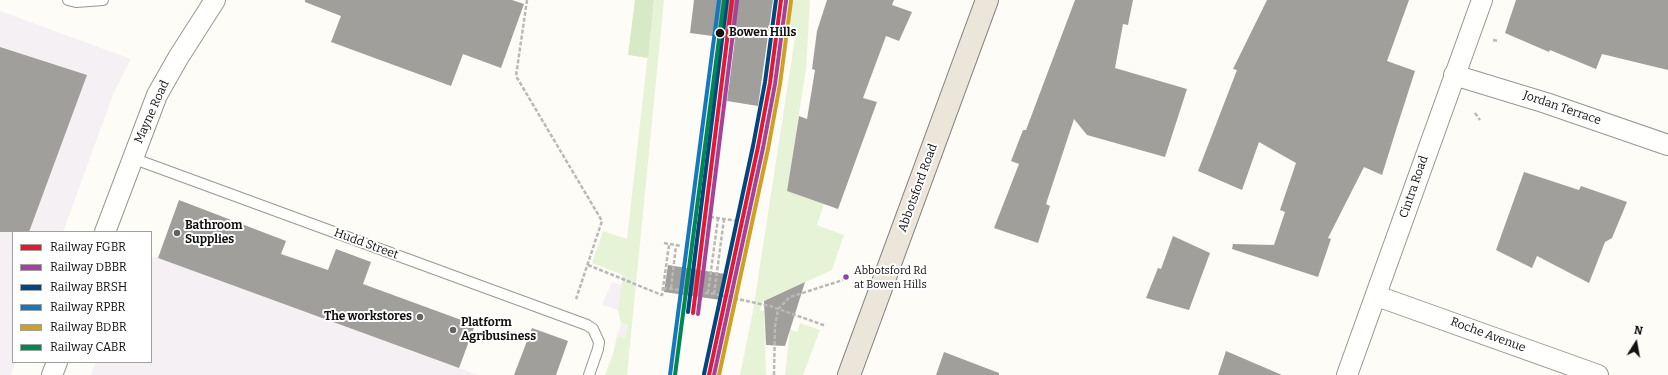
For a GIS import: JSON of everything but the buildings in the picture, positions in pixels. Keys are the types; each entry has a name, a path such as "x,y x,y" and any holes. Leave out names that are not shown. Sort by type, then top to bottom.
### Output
{"highway":[{"name":"Abbotsford Road","path":"849,375 987,0"}],"street":[{"name":"Mayne Road","path":"104,231 157,95 178,58 215,0"},
{"name":"Cintra Road","path":"1348,375 1482,0"},
{"name":"Jordan Terrace","path":"1454,75 1546,103 1668,145"},
{"name":"Roche Avenue","path":"1377,296 1598,375"},
{"path":"52,375 57,363"}],"lane":[{"path":"68,0 82,2 103,0"},
{"name":"Hudd Street","path":"132,158 580,322 593,329 597,336 598,349 589,375"}],"path":[{"path":"527,0 516,76 602,221 576,299"},
{"path":"1493,40 1499,41"},
{"path":"1475,113 1480,120"},
{"path":"710,217 738,221"},
{"path":"708,293 718,218"},
{"path":"714,294 724,219"},
{"path":"664,243 681,246"},
{"path":"588,265 662,295 669,244"},
{"path":"671,288 676,246"},
{"path":"774,375 775,327 778,309 790,298 842,280"},
{"path":"663,288 714,294 770,306 826,326"}],"shaded area":[{"path":"0,11 131,59 114,92 63,231 12,231 12,363 15,363 11,375 0,375"},
{"path":"152,256 478,375 91,375 96,363 152,363"},
{"path":"612,282 622,285 618,310 602,305"},
{"path":"621,323 628,325 625,338 617,336"}],"green space":[{"path":"635,0 654,0 648,58 628,55"},
{"path":"654,0 664,0 627,375 605,375 613,354 617,336 625,338 628,325 621,323 618,310 623,275 592,263 603,231 627,239"},
{"path":"791,0 810,0 806,69 787,191 824,204 817,225 844,235 832,270 763,301 760,310 764,311 766,375 740,375 753,311 793,51 796,28 788,28"},
{"path":"800,323 820,330 803,375 785,375 790,329 797,332"}],"rail line":[{"name":"RPBR","path":"670,375 719,0"},
{"name":"BRSH","path":"688,312 727,0"},
{"name":"FGBR","path":"693,313 732,0"},
{"name":"BRSH","path":"704,374 753,146 765,82 776,0"},
{"name":"FGBR","path":"709,375 758,147 770,83 781,0"},
{"name":"CABR","path":"675,375 724,1"},
{"name":"DBBR","path":"698,314 737,1"},
{"name":"DBBR","path":"714,375 763,148 775,84 786,1"},
{"name":"BDBR","path":"719,375 768,149 780,84 791,1"}],"place":[{"name":"Bowen Hills","path":"720,33"},
{"name":"Bathroom Supplies","path":"177,233"},
{"name":"Abbotsford Rd at Bowen Hills","path":"846,277"},
{"name":"The workstores","path":"420,317"},
{"name":"Platform Agribusiness","path":"453,330"}]}
